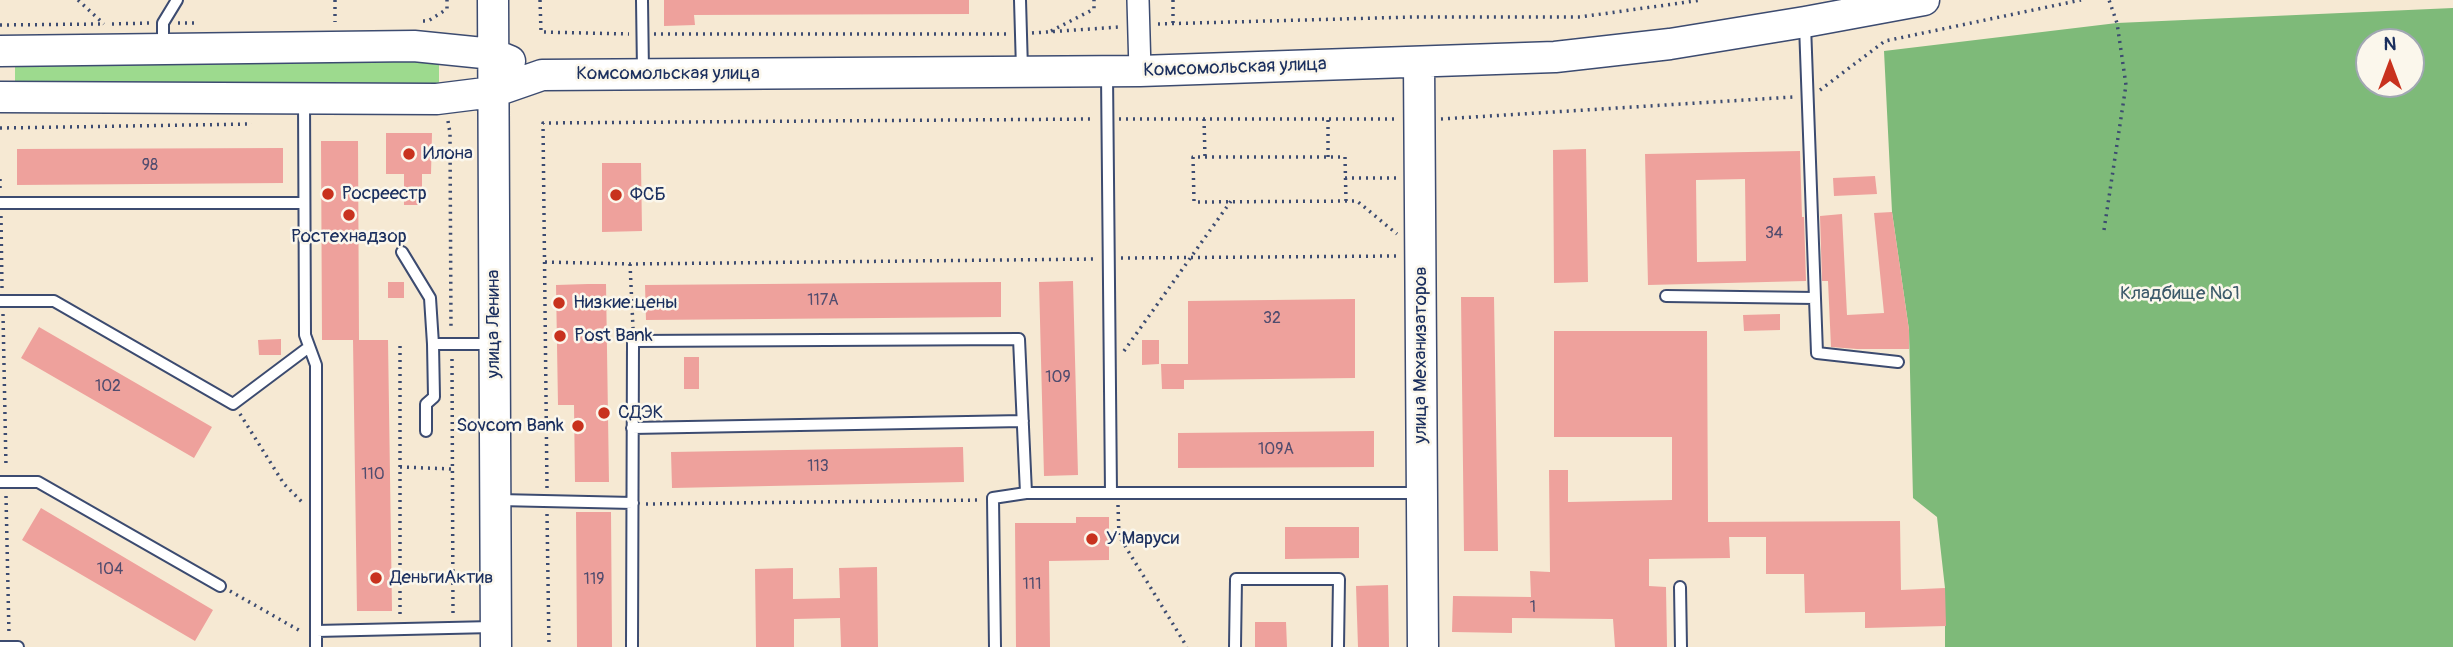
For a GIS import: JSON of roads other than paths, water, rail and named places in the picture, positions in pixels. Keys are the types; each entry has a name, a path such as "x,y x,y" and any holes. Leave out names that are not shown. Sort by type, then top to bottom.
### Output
{"main road":[{"name":"улица Ленина","path":"493,0 496,637"},
{"name":"Комсомольская улица","path":"0,97 437,99 493,92 542,75 1140,71 1555,57 1670,44 1924,0"},
{"name":"Комсомольская улица","path":"0,51 163,36 414,46 494,54 542,75"},
{"name":"улица Механизаторов","path":"1419,62 1420,119 1413,248 1422,493 1423,647"}],"street":[{"path":"1138,0 1140,71"}],"lane":[{"path":"163,36 177,0"},
{"path":"642,0 643,74"},
{"path":"1020,0 1022,71"},
{"path":"1805,22 1816,354 1898,362"},
{"path":"1107,71 1114,493"},
{"path":"304,99 305,335 316,365 316,639 400,629 453,628 496,637"},
{"path":"0,203 304,203"},
{"path":"402,252 430,298 434,397 426,404 426,431"},
{"path":"1667,296 1815,298"},
{"path":"1,301 54,301 233,404 309,347"},
{"path":"632,647 634,341 1019,339 1026,493"},
{"path":"433,344 494,344"},
{"path":"632,428 1023,421"},
{"path":"3,482 38,482 220,586"},
{"path":"995,647 993,498 1026,493 1422,493"},
{"path":"495,500 632,503"},
{"path":"1235,647 1236,579 1339,579 1338,647"},
{"path":"1680,587 1681,647"},
{"path":"0,647 18,647"}],"place":[{"name":"Илона","path":"409,154"},
{"name":"Росреестр","path":"328,194"},
{"name":"ФСБ","path":"616,195"},
{"name":"Ростехнадзор","path":"349,215"},
{"name":"Низкие цены","path":"559,303"},
{"name":"Post Bank","path":"560,336"},
{"name":"СДЭК","path":"604,413"},
{"name":"Sovcom Bank","path":"578,426"},
{"name":"У Маруси","path":"1092,539"},
{"name":"ДеньгиАктив","path":"376,578"}],"park label":[{"name":"Кладбище №1","path":"2180,294"}]}
